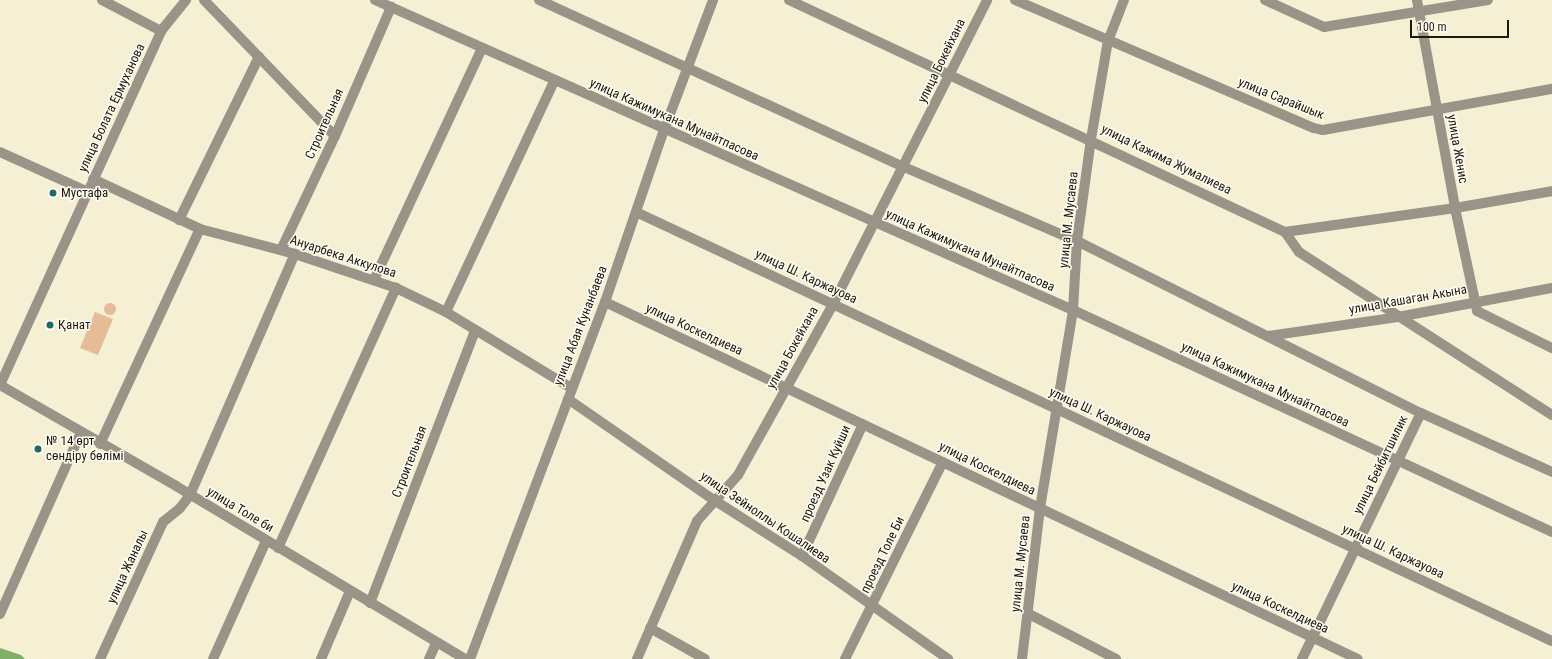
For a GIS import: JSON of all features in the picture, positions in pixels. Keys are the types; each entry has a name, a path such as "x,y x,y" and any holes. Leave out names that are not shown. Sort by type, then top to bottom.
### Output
{"street":[{"path":"102,0 161,31"},
{"name":"улица Болата Ермуханова","path":"0,385 161,31 186,0"},
{"path":"204,0 335,136"},
{"name":"улица Кажимукана Мунайтпасова","path":"375,0 874,224 1073,310 1552,532"},
{"path":"539,0 904,166 1078,241 1421,413 1552,472"},
{"name":"улица Абая Кунанбаева","path":"470,659 571,388 605,302 664,130 712,0"},
{"name":"улица Кажима Жумалиева","path":"789,0 949,75 1091,139 1285,232"},
{"name":"улица Бокейхана","path":"637,659 697,521 714,500 738,475 833,304 987,0"},
{"name":"улица Сарайшык","path":"1015,0 1314,128 1332,130 1552,88"},
{"name":"улица М. Мусаева","path":"1022,659 1029,614 1040,508 1073,310 1078,241 1091,139 1108,41 1124,0"},
{"path":"1265,0 1324,27 1419,13 1488,0"},
{"name":"улица Женис","path":"1417,0 1455,208 1474,302"},
{"name":"Строительная","path":"281,250 335,136 391,7"},
{"path":"374,280 482,48"},
{"path":"179,220 259,57"},
{"path":"446,312 554,81"},
{"path":"0,152 88,192"},
{"name":"Ануарбека Аккулова","path":"93,180 200,229 295,254 396,288 446,312 571,388"},
{"path":"1552,191 1455,208 1285,232 1300,252 1398,317 1552,415"},
{"name":"улица Ш. Каржауова","path":"636,212 1552,641"},
{"path":"100,444 200,229"},
{"path":"190,495 295,254"},
{"path":"278,548 396,288"},
{"name":"улица Кашаган Акына","path":"1268,336 1398,317 1552,288"},
{"name":"улица Коскелдиева","path":"605,302 1358,659"},
{"path":"1474,302 1477,311 1484,317 1552,348"},
{"name":"Строительная","path":"370,603 475,331"},
{"name":"улица Толе би","path":"0,385 190,495 465,659"},
{"name":"улица Зейноллы Кошалиева","path":"568,399 714,500 802,556 872,607 948,659"},
{"name":"улица Бейбитшилик","path":"1302,659 1421,413"},
{"name":"проезд Узак Куйши","path":"802,556 863,424"},
{"path":"0,614 81,432"},
{"name":"проезд Толе Би","path":"845,659 943,462"},
{"name":"улица Жаналы","path":"100,659 163,522 180,508 190,495"},
{"path":"213,659 266,541"},
{"path":"321,659 350,591"},
{"path":"1029,614 1116,659"},
{"path":"650,628 704,659"},
{"path":"429,659 436,642"}],"shaded area":[{"path":"108,303 112,303 116,309 112,315 108,315 104,311 104,307"},
{"path":"95,312 113,319 98,355 80,348"},
{"path":"0,648 21,655 25,659 0,659"}],"place":[{"name":"Мустафа","path":"53,193"},
{"name":"Қанат","path":"50,325"},
{"name":"№ 14 өрт сөндіру бөлімі","path":"38,449"}]}
